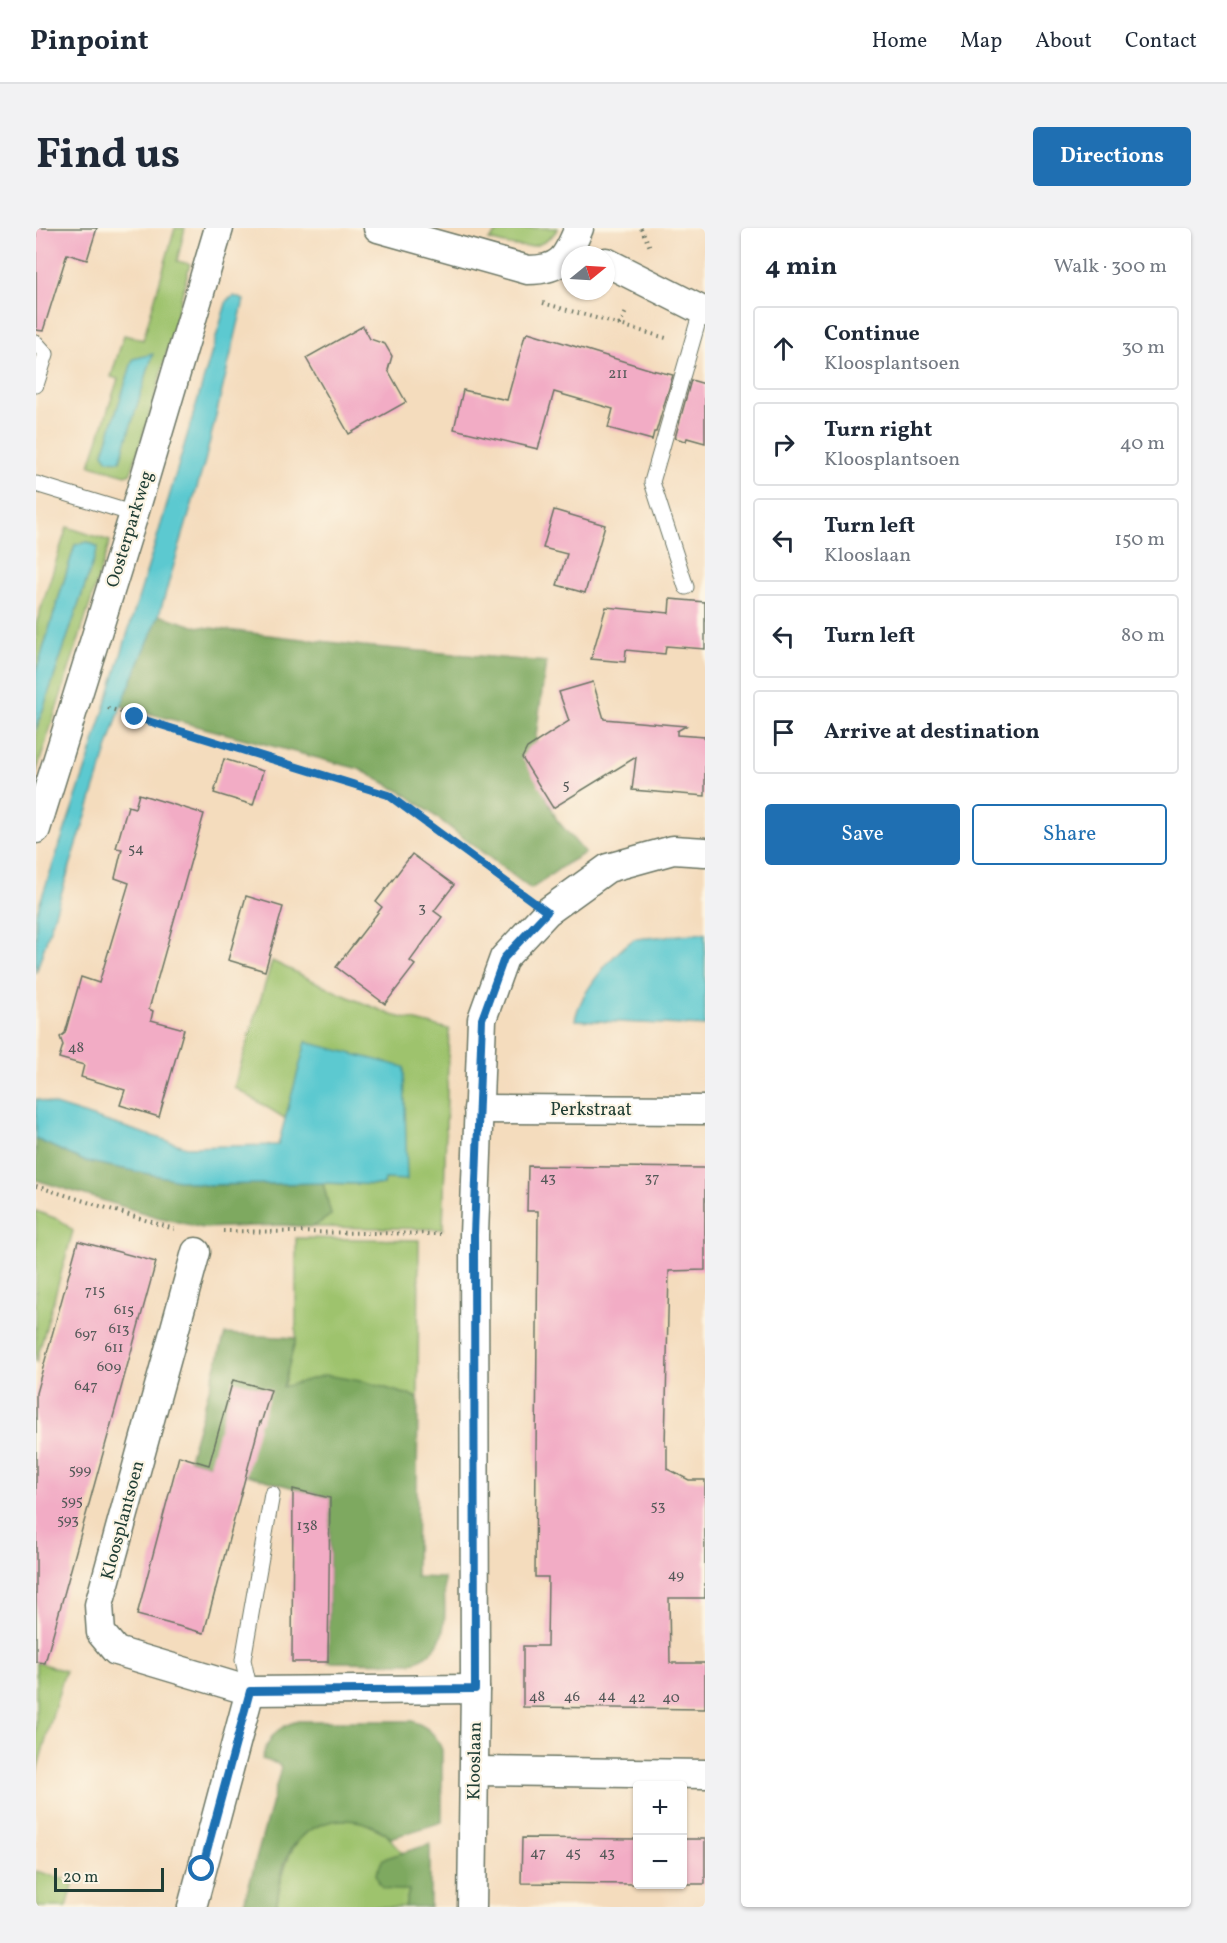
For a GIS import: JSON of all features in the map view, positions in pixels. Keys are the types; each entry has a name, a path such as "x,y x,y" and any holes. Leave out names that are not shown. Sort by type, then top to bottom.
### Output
{"street":[{"name":"Oosterparkweg","path":"36,829 134,514 219,228"},
{"path":"378,228 528,270 544,270 561,262 582,242"},
{"path":"615,266 703,311"},
{"name":"Klooslaan","path":"472,1907 475,1771 474,1235 482,1019 504,958 547,912 608,868 674,850 705,852"},
{"name":"Perkstraat","path":"478,1109 705,1110"},
{"name":"Kloosplantsoen","path":"204,1241 99,1605 101,1633 116,1651 250,1691 475,1689"},
{"path":"192,1907 250,1691"},
{"path":"475,1771 705,1774"}],"lane":[{"path":"686,587 652,482 703,311"},
{"path":"36,343 45,354 36,385"},
{"path":"36,484 134,514"},
{"path":"250,1691 243,1660 272,1494"}],"path":[{"path":"104,706 388,795 547,912"},
{"path":"36,1186 177,1230"},
{"path":"204,1241 474,1235"}],"green space":[{"path":"175,228 185,228 177,261 190,264 156,393 131,473 126,475 90,465 118,379 111,377 124,335 143,340"},
{"path":"502,228 558,228 544,242 526,247 489,240"},
{"path":"67,527 110,541 36,773 36,730 98,547 88,542 75,545 36,672 36,624"},
{"path":"159,615 194,626 268,635 546,662 536,736 538,779 557,820 585,853 531,889 407,795 359,769 121,706"},
{"path":"272,961 392,1015 449,1029 443,1229 313,1227 331,1215 323,1183 384,1185 385,1178 307,1042 286,1119 234,1087"},
{"path":"36,1139 84,1161 204,1185 323,1183 331,1215 313,1227 281,1225 203,1228 157,1217 36,1180"},
{"path":"36,1211 60,1220 73,1231 36,1363"},
{"path":"296,1238 419,1240 418,1398 366,1382 283,1387 296,1338"},
{"path":"225,1334 296,1338 283,1387 325,1375 366,1382 418,1398 416,1577 444,1578 445,1605 440,1640 424,1657 411,1663 328,1662 330,1498 189,1459"},
{"path":"36,1662 65,1671 36,1774"},
{"path":"298,1721 412,1721 423,1726 434,1735 442,1750 442,1822 391,1838 364,1823 349,1820 320,1825 307,1832 287,1857 281,1875 276,1907 243,1907 281,1768 278,1764 262,1759 274,1734 290,1723"},
{"path":"347,1819 361,1821 385,1833 403,1853 409,1890 405,1907 276,1907 287,1860 302,1837 313,1828 328,1822"},
{"path":"430,1844 430,1907 405,1907 409,1890 383,1888 376,1873 383,1859"},
{"path":"36,1871 74,1882 67,1907 36,1907"}],"water":[{"path":"234,296 244,300 205,461 159,615 121,706 36,973 36,914 88,762 227,300"},
{"path":"153,354 120,461 108,460 103,453 133,359"},
{"path":"88,542 98,547 36,730 36,672 75,545"},
{"path":"705,933 705,1026 575,1020 583,998 598,975 634,939"},
{"path":"306,1042 404,1067 407,1180 385,1179 384,1185 323,1183 204,1185 84,1161 36,1139 36,1099 187,1147 278,1145"}],"building":[{"path":"36,228 97,228 87,260 67,254 43,331 36,330"},
{"path":"363,326 370,339 385,344 392,356 388,370 406,402 349,434 306,358"},
{"path":"528,332 673,375 652,440 608,428 613,409 554,392 538,449 454,429 463,390 507,400 525,335"},
{"path":"691,380 705,384 705,443 687,438 686,441 675,438"},
{"path":"554,510 605,525 585,593 557,585 567,554 543,548"},
{"path":"670,599 705,602 705,649 666,646 665,654 626,650 625,662 591,659 606,607 669,613"},
{"path":"593,682 604,719 686,726 677,731 677,735 705,737 705,796 632,790 636,757 553,808 522,758 527,748 569,721 559,692"},
{"path":"224,759 263,771 253,805 214,793"},
{"path":"139,794 204,814 149,1009 153,1011 151,1020 184,1029 159,1117 120,1105 125,1090 81,1077 84,1065 59,1058 63,1045 60,1037 65,1033 81,977 99,983 129,883 115,878 122,849 116,848 128,806 135,808"},
{"path":"412,854 454,885 434,911 442,917 410,961 415,965 385,1004 336,967 382,907 376,902"},
{"path":"246,896 283,907 265,971 228,960"},
{"path":"528,1166 705,1168 705,1270 669,1271 665,1446 667,1446 667,1469 689,1480 705,1480 705,1598 669,1598 670,1663 705,1663 705,1709 523,1707 523,1646 547,1646 548,1577 535,1577 538,1211 527,1211"},
{"path":"78,1241 156,1262 45,1663 36,1662 36,1393"},
{"path":"233,1380 271,1390 260,1422 204,1633 137,1615 179,1456 209,1465"},
{"path":"293,1489 330,1498 328,1662 292,1662"},
{"path":"522,1838 633,1839 633,1884 521,1883"},
{"path":"687,1839 705,1839 705,1884 687,1884"}],"route":[{"path":"135,717 388,795 547,912 504,958 482,1019 474,1235 475,1689 250,1691 202,1869"}]}
